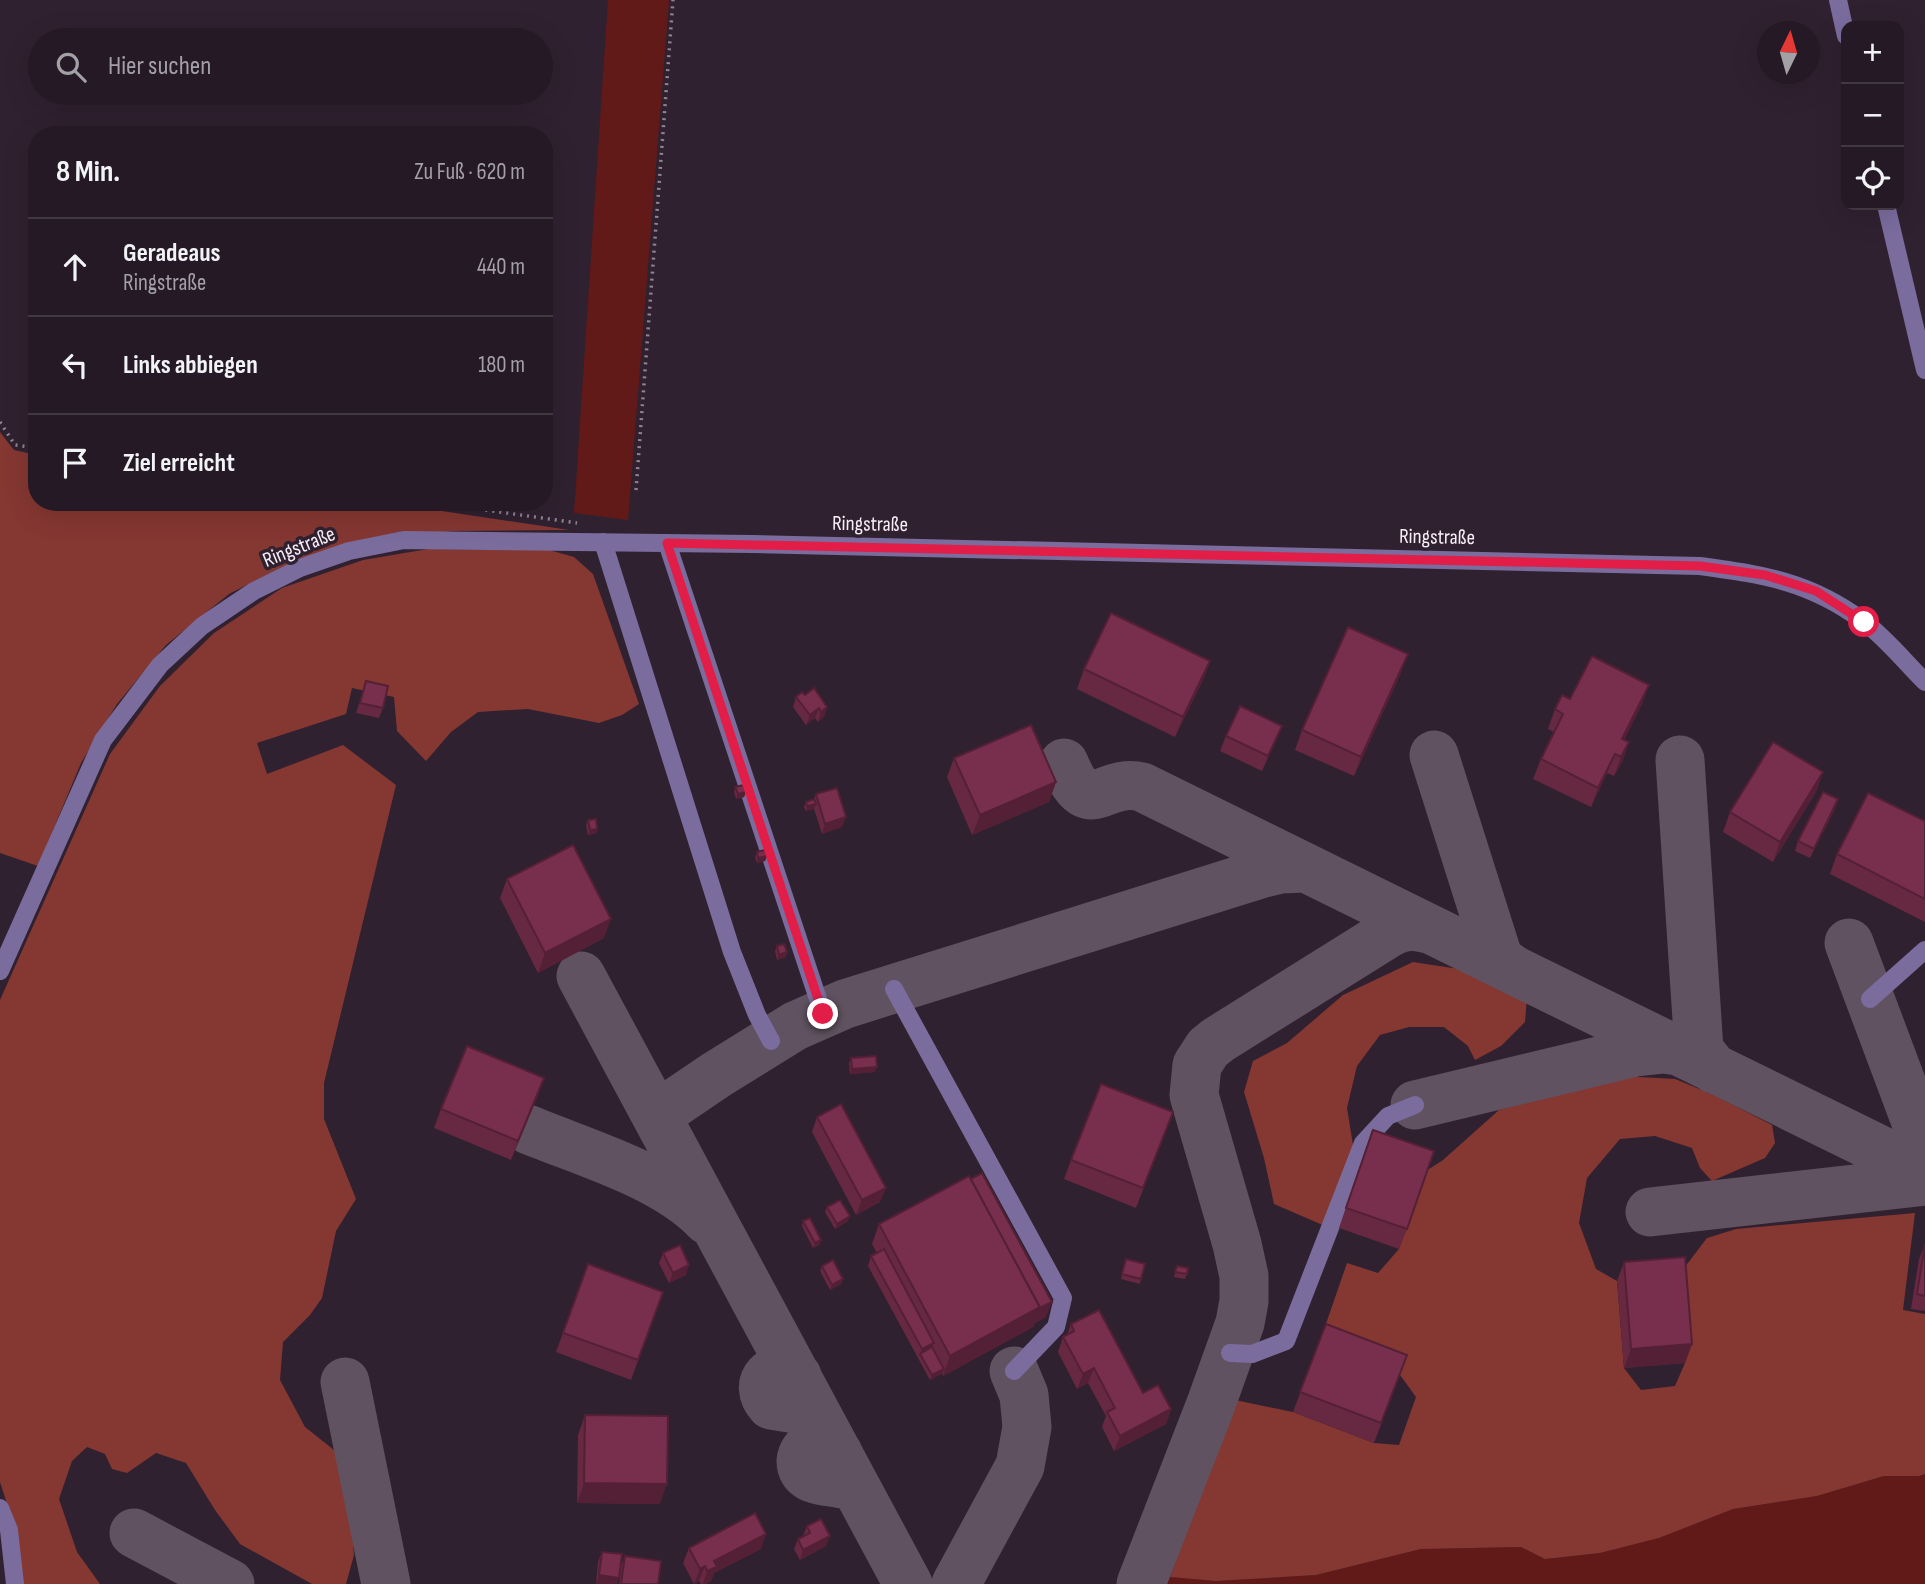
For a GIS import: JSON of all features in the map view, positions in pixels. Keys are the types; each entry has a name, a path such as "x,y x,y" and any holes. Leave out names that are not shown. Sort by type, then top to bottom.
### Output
{"street":[{"path":"1838,0 1843,21"},
{"path":"1887,210 1925,370"},
{"name":"Ringstraße","path":"0,971 103,740 160,665 202,626 254,591 300,568 349,551 404,540 667,543 1700,566 1765,575 1816,591 1864,622 1925,682"},
{"path":"603,542 732,952 757,1015 771,1041"},
{"path":"667,543 823,1014"},
{"path":"1870,999 1925,950"},
{"path":"894,989 1063,1298 1056,1326 1014,1371"},
{"path":"1230,1353 1252,1354 1286,1341 1363,1143 1388,1116 1415,1105"},
{"path":"0,1508 9,1530 15,1584"}],"path":[{"path":"636,490 673,0"},
{"path":"0,422 15,444 28,446"},
{"path":"495,511 588,524"}],"shaded area":[{"path":"608,0 669,0 628,520 574,513"},
{"path":"0,432 14,450 28,453 28,511 442,511 569,530 454,531 376,538 296,560 229,594 166,645 117,704 81,763 38,866 0,853"},
{"path":"428,549 549,550 574,557 593,574 639,704 622,715 599,723 528,709 478,712 451,732 426,761 397,731 394,697 352,688 346,714 257,743 267,774 343,745 396,785 324,1083 324,1119 356,1199 336,1231 322,1298 310,1315 283,1342 280,1380 305,1427 334,1450 349,1500 354,1555 346,1584 312,1584 240,1544 186,1463 156,1453 127,1473 112,1469 105,1454 87,1447 72,1461 59,1499 77,1552 100,1584 22,1584 18,1538 0,1482 0,1000 110,754 160,686 214,633 282,588 363,560"},
{"path":"1413,962 1472,971 1527,997 1525,1022 1501,1046 1475,1060 1468,1046 1444,1027 1409,1027 1380,1035 1357,1066 1347,1108 1353,1145 1344,1178 1325,1226 1274,1204 1264,1158 1244,1092 1253,1061 1287,1043 1343,995"},
{"path":"1621,1076 1675,1079 1714,1095 1772,1125 1775,1143 1765,1158 1712,1181 1700,1168 1692,1148 1655,1136 1620,1139 1587,1178 1579,1223 1596,1269 1617,1281 1624,1368 1641,1390 1675,1386 1685,1363 1678,1276 1707,1238 1736,1229 1915,1213 1903,1310 1925,1314 1925,1474 1884,1476 1817,1496 1733,1509 1659,1538 1600,1553 1545,1559 1521,1547 1421,1549 1316,1575 1216,1581 1170,1577 1235,1400 1293,1412 1374,1443 1399,1445 1416,1397 1400,1375 1319,1344 1347,1263 1378,1273 1399,1249 1426,1171 1443,1160 1499,1110"},
{"path":"1925,1474 1925,1584 1167,1584 1170,1577 1216,1581 1316,1575 1421,1549 1521,1547 1545,1559 1600,1553 1659,1538 1733,1509 1817,1496 1884,1476"}],"building":[{"path":"1111,613 1210,661 1183,717 1084,669"},
{"path":"1348,627 1408,654 1361,757 1302,730"},
{"path":"1592,656 1649,685 1622,739 1629,742 1621,757 1615,754 1598,788 1541,759 1563,714 1555,709 1562,695 1570,699"},
{"path":"366,681 388,686 383,708 360,703"},
{"path":"814,688 827,707 821,712 819,708 810,715 796,697 802,692 805,695"},
{"path":"1240,706 1282,726 1268,756 1226,736"},
{"path":"1031,725 1056,782 980,815 954,758"},
{"path":"1773,742 1823,772 1780,842 1730,812"},
{"path":"744,785 746,792 738,794 735,787"},
{"path":"837,788 846,817 825,824 816,794"},
{"path":"1823,792 1838,799 1814,849 1798,841"},
{"path":"1868,793 1925,821 1925,899 1837,854"},
{"path":"814,799 816,804 807,806 806,802"},
{"path":"596,819 597,829 590,830 588,820"},
{"path":"573,845 611,919 545,953 507,879"},
{"path":"765,850 767,856 758,858 757,852"},
{"path":"784,944 787,952 779,955 777,946"},
{"path":"467,1046 544,1078 518,1141 441,1109"},
{"path":"876,1056 877,1067 852,1069 851,1058"},
{"path":"1101,1084 1173,1112 1143,1188 1071,1160"},
{"path":"841,1104 886,1188 862,1200 817,1117"},
{"path":"1373,1130 1434,1151 1407,1229 1346,1208"},
{"path":"982,1173 1052,1302 1040,1308 971,1179"},
{"path":"969,1176 1040,1307 950,1356 879,1224"},
{"path":"840,1200 850,1216 837,1224 827,1207"},
{"path":"810,1218 821,1240 815,1243 803,1221"},
{"path":"1925,1244 1925,1296 1917,1294"},
{"path":"680,1245 689,1265 673,1273 663,1253"},
{"path":"884,1249 934,1343 922,1349 871,1256"},
{"path":"1685,1257 1692,1344 1631,1349 1624,1262"},
{"path":"1126,1259 1145,1264 1141,1279 1122,1274"},
{"path":"833,1260 843,1279 832,1285 822,1266"},
{"path":"588,1264 663,1292 638,1360 563,1333"},
{"path":"1177,1266 1188,1268 1187,1274 1175,1272"},
{"path":"1099,1310 1143,1393 1158,1385 1171,1409 1120,1436 1107,1412 1115,1408 1094,1368 1083,1374 1063,1337 1074,1331 1071,1324"},
{"path":"1326,1324 1407,1355 1381,1423 1300,1392"},
{"path":"932,1347 944,1369 932,1375 920,1354"},
{"path":"585,1415 668,1416 667,1484 584,1483"},
{"path":"755,1513 766,1534 714,1561 717,1567 707,1571 705,1566 700,1569 689,1548"},
{"path":"821,1519 830,1536 803,1550 798,1539 810,1533 807,1526"},
{"path":"602,1552 622,1554 619,1578 599,1575"},
{"path":"625,1556 661,1561 658,1584 621,1584"}],"taxiway":[{"path":"1434,755 1497,954 1501,961 1515,971"},
{"path":"1680,760 1699,1050 1714,1069"},
{"path":"1064,763 1073,781 1081,791 1089,795 1128,786 1142,787 1432,930"},
{"path":"657,1115 795,1026 845,1004 1260,874 1281,869 1306,868"},
{"path":"1141,1584 1211,1404 1240,1323 1244,1301 1244,1276 1237,1244 1194,1095 1197,1065 1208,1048 1218,1040 1389,933 1410,927 1432,930 1925,1172"},
{"path":"1849,943 1925,1146"},
{"path":"581,976 908,1584"},
{"path":"1415,1105 1636,1052 1664,1049 1678,1051"},
{"path":"527,1129 646,1178 669,1190 707,1220"},
{"path":"1650,1212 1925,1181"},
{"path":"797,1376 788,1371 773,1372 764,1382 763,1389 771,1405 806,1413"},
{"path":"956,1584 1020,1466 1027,1427 1024,1395 1014,1371"},
{"path":"345,1382 386,1584"},
{"path":"838,1453 828,1444 814,1443 805,1450 801,1461 802,1468 810,1477 842,1484"},
{"path":"134,1533 230,1584"}],"route":[{"path":"823,1014 667,543 1700,566 1765,575 1816,591 1864,622"}]}
